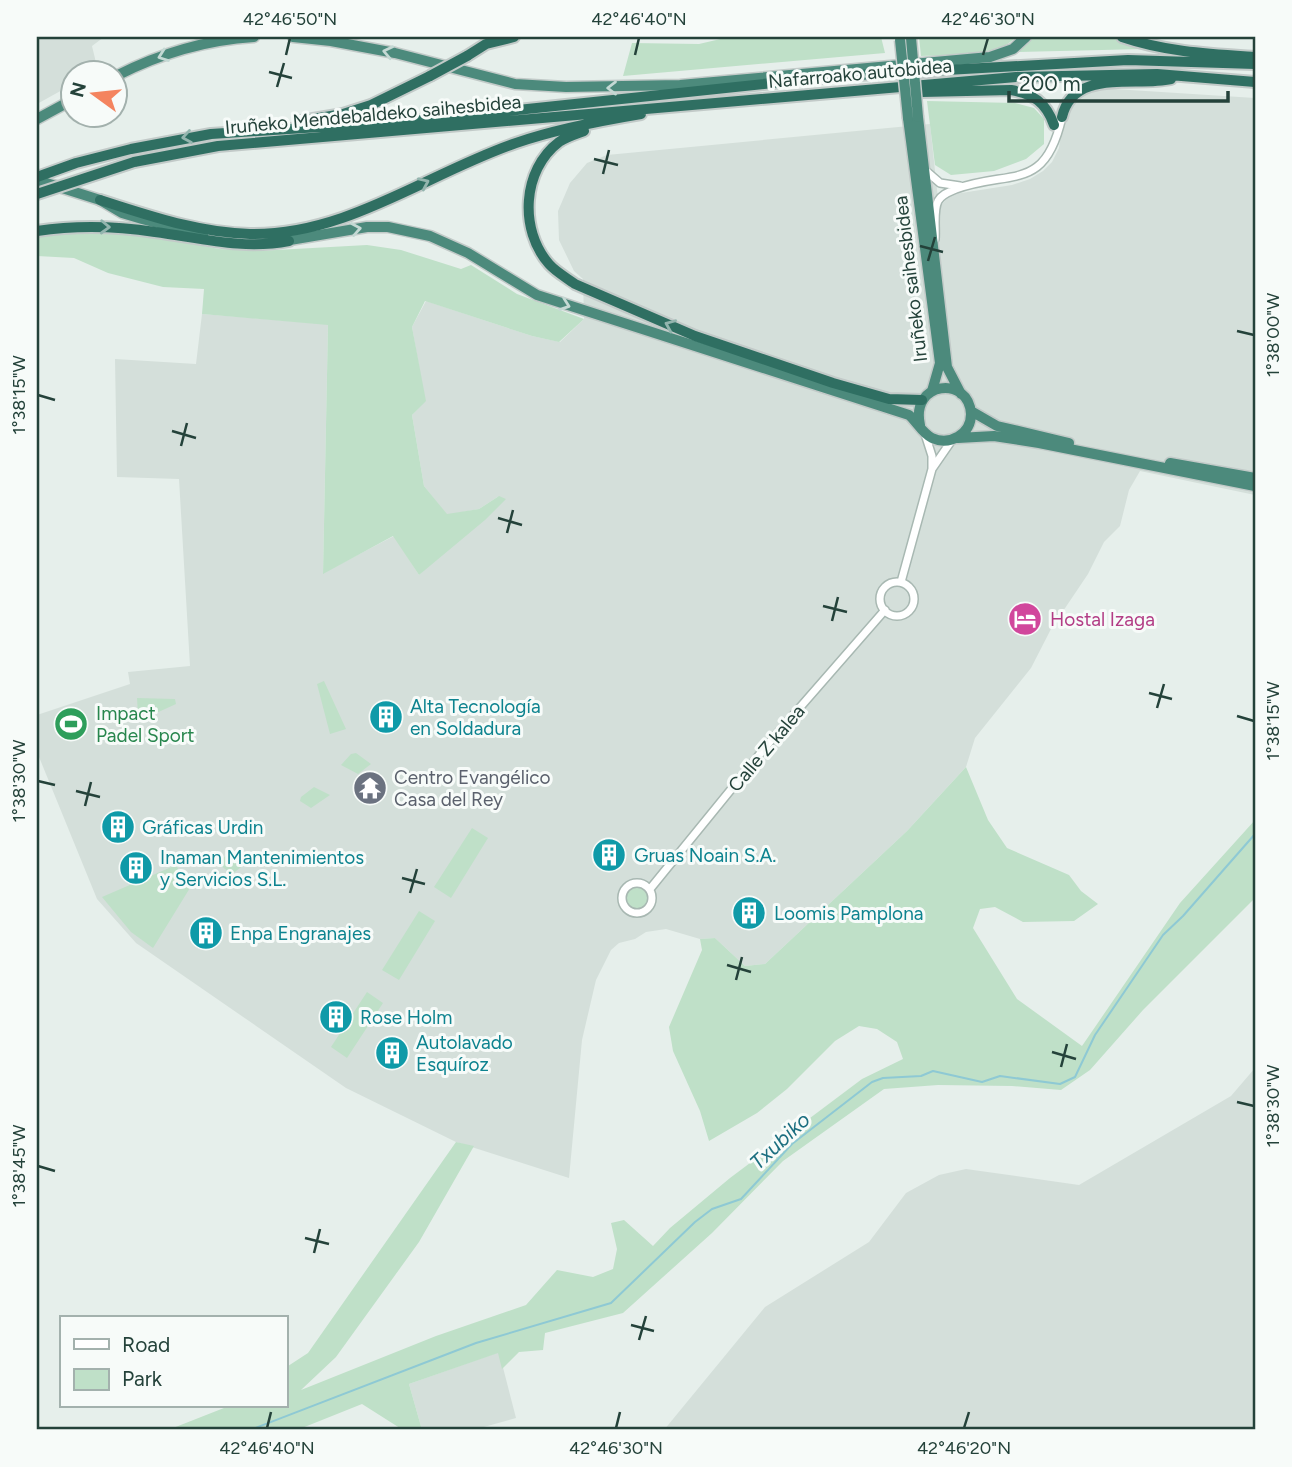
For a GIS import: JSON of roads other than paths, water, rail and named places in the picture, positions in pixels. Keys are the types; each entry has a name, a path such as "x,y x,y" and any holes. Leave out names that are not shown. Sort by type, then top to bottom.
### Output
{"highway":[{"path":"130,69 189,46 254,37"},
{"path":"293,37 395,53 515,84 617,88 680,85 990,57 1013,49 1026,37"},
{"path":"269,128 362,108 430,76 486,44 513,37"},
{"path":"1122,37 1153,47 1188,53 1255,57"},
{"name":"Iruñeko saihesbidea","path":"905,38 940,363 932,391"},
{"name":"Nafarroako autobidea","path":"719,89 839,76 1128,60 1255,64"},
{"name":"Nafarroako autobidea","path":"719,103 1069,75 1157,74 1255,82"},
{"path":"1060,117 1072,97 1097,84 1156,82 1177,77"},
{"path":"680,85 719,89"},
{"path":"895,87 922,92 1023,92 1041,101 1060,117"},
{"name":"Iruñeko Mendebaldeko saihesbidea","path":"37,178 76,163 131,149 211,134 269,128 413,121 719,89"},
{"path":"1041,101 1060,117"},
{"path":"37,178 161,219 223,232 252,234 304,229 355,213 515,143 555,131 609,120 719,103"},
{"name":"Iruñeko Mendebaldeko saihesbidea","path":"37,194 134,162 218,145 719,103"},
{"path":"37,119 60,107"},
{"name":"Iruñeko saihesbidea","path":"913,118 935,250 947,367 962,394"},
{"path":"609,120 561,141 547,153 537,170 530,193 529,222 533,236 549,264 575,284 695,336 878,396 922,400"},
{"path":"100,200 132,216 202,235 251,241 289,241"},
{"path":"37,231 72,227 115,227 245,246 267,245 367,227 398,228 430,236 468,253 537,295 909,415 932,438 994,436 1255,486"},
{"path":"923,429 918,417 922,400 932,391 947,388 962,394 971,411 997,425 1076,445 1255,478"},
{"path":"955,439 968,426 971,411"}],"street":[{"path":"935,250 936,205 942,196 964,186 1023,175 1045,160 1055,142 1060,117"},
{"path":"923,168 940,183 964,186"},
{"path":"901,582 932,469 932,456 923,429"},
{"path":"932,469 955,439"},
{"path":"901,582 906,584 913,593 910,610 898,615 885,610 881,604 883,590 887,585 901,582"},
{"name":"Calle Z kalea","path":"650,889 768,744 885,610"},
{"path":"642,883 650,889 652,903 647,911 634,913 626,909 622,895 627,886 642,883"}],"waterway":[{"name":"Txubiko","path":"250,1430 476,1343 611,1303 695,1222 712,1209 741,1199 792,1144 872,1082 883,1078 921,1076 933,1071 982,1082 1000,1076 1060,1084 1075,1077 1095,1035 1163,935 1255,834"}],"place":[{"name":"Hostal Izaga","path":"1025,619"},
{"name":"Alta Tecnología en Soldadura","path":"386,717"},
{"name":"Impact Padel Sport","path":"71,724"},
{"name":"Centro Evangélico Casa del Rey","path":"370,788"},
{"name":"Gráficas Urdin","path":"118,827"},
{"name":"Gruas Noain S.A.","path":"609,855"},
{"name":"Inaman Mantenimientos y Servicios S.L.","path":"136,868"},
{"name":"Loomis Pamplona","path":"749,913"},
{"name":"Enpa Engranajes","path":"206,933"},
{"name":"Rose Holm","path":"336,1017"},
{"name":"Autolavado Esquíroz","path":"392,1053"}]}
